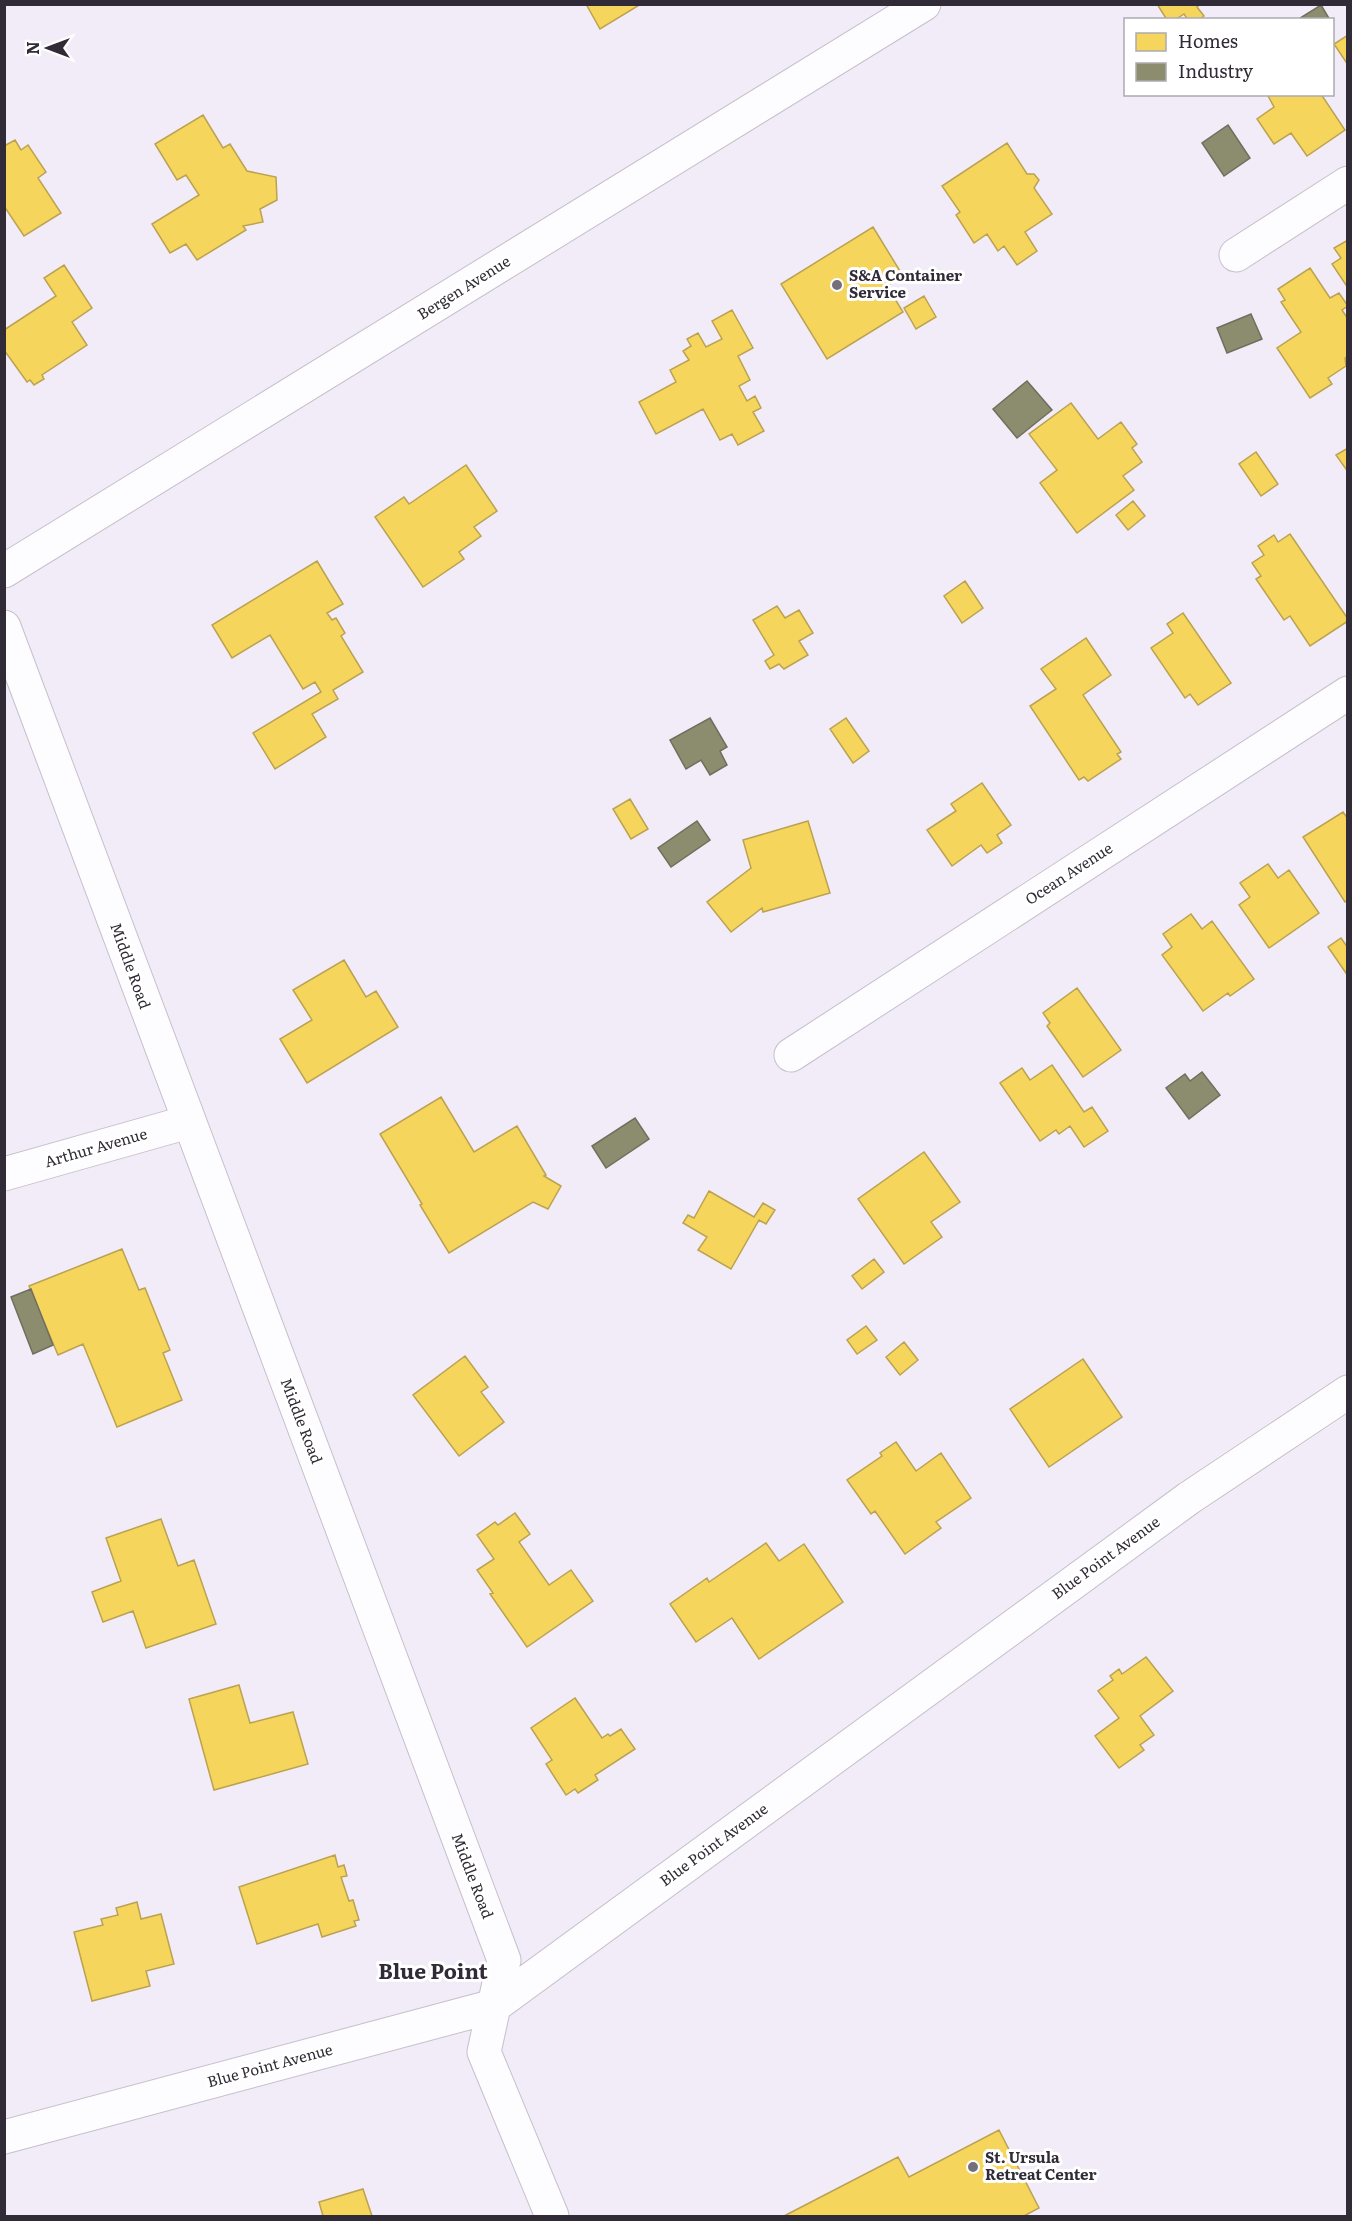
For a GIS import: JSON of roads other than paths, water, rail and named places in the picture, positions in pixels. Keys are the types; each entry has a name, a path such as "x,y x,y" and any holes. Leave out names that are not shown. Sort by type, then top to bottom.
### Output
{"street":[{"name":"Bergen Avenue","path":"4,571 924,4"},
{"path":"1236,255 1347,183"},
{"name":"Middle Road","path":"8,647 504,1960 484,2052 552,2217"},
{"name":"Ocean Avenue","path":"791,1055 1347,693"},
{"name":"Arthur Avenue","path":"4,1174 188,1122"},
{"name":"Blue Point Avenue","path":"4,2137 494,2006 1189,1498 1347,1392"}],"place":[{"name":"S&A Container Service","path":"837,285"},
{"name":"St. Ursula Retreat Center","path":"973,2167"}],"district":[{"name":"Blue Point","path":"433,1972"}]}
